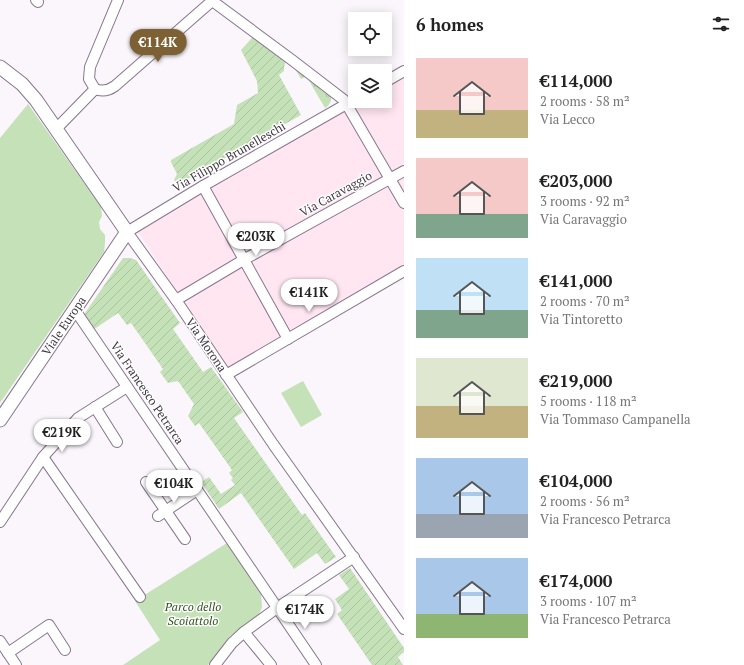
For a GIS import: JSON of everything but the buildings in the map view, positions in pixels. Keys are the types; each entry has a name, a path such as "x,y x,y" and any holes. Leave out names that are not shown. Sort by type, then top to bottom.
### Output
{"main road":[{"name":"Via Morona","path":"0,67 22,84 36,100 127,232"},
{"name":"Viale Europa","path":"0,420 127,232"}],"street":[{"path":"118,0 90,67 89,79 95,89 100,91 110,90 212,0 347,103 404,203"},
{"path":"392,78 404,71"},
{"path":"56,129 95,89"},
{"name":"Via Filippo Brunelleschi","path":"127,232 203,186 347,103"},
{"name":"Via Caravaggio","path":"176,300 404,171"},
{"path":"203,186 288,339"},
{"name":"Via Morona","path":"127,232 176,300 226,375 404,629"},
{"path":"226,375 404,271"},
{"name":"Via Francesco Petrarca","path":"75,310 316,665"},
{"path":"0,522 43,457 78,418 126,387"},
{"path":"94,407 117,442"},
{"path":"43,457 140,597"},
{"path":"146,482 162,513 184,539"},
{"path":"162,513 197,490"},
{"path":"215,665 232,643 244,632 277,608 354,557"},
{"path":"8,653 49,625 65,650"},
{"path":"244,632 271,665"},
{"path":"0,641 16,665"}],"shaded area":[{"path":"404,75 404,269 227,371 137,230 348,107 392,108 392,82"}],"green space":[{"path":"253,37 286,61 284,71 279,75 301,115 177,185 174,180 177,174 171,160 234,124 237,105 258,93 257,81 241,50"},
{"path":"295,69 328,93 331,97 331,101 328,106 325,108 308,79 305,77 301,79"},
{"path":"28,104 101,207 102,216 99,222 100,229 105,235 105,243 104,252 0,403 0,138"},
{"path":"123,258 136,260 180,323 173,329 203,372 211,367 243,412 234,418 302,515 305,513 336,557 325,564 317,553 294,569 241,493 219,509 201,482 209,477 221,494 235,485 231,480 233,478 229,473 232,470 199,423 195,426 188,416 194,404 178,381 168,383 160,372 163,369 131,323 127,325 118,313 93,330 83,316"},
{"path":"303,381 322,415 301,427 281,393"},
{"name":"Parco dello Scoiattolo","path":"227,543 261,594 262,607 259,614 230,636 208,665 123,665 160,640 135,601"},
{"path":"350,568 404,648 404,652 398,657 403,665 372,665 337,614 342,610 335,599 349,589 339,575"}]}
